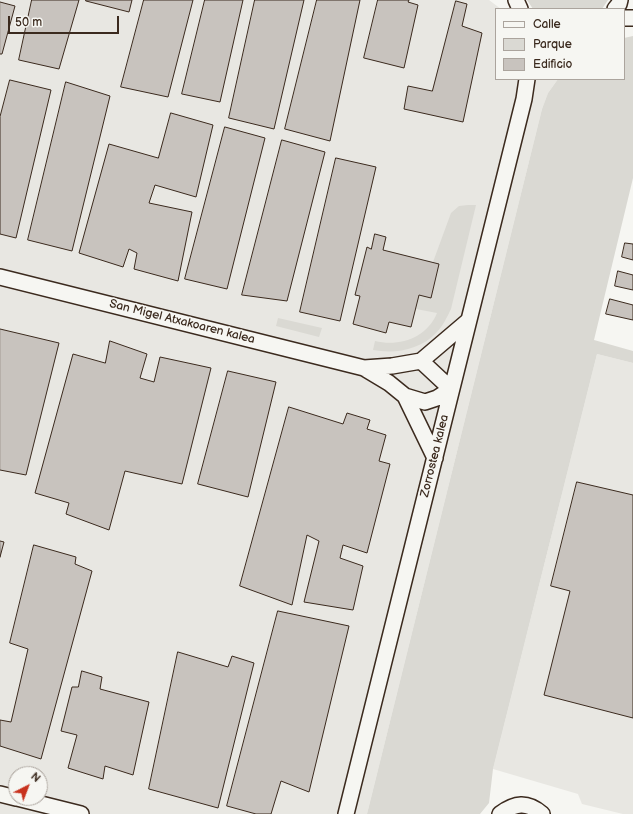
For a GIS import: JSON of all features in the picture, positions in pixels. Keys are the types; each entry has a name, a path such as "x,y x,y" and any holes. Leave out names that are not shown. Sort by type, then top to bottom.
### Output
{"street":[{"name":"Zorrostea kalea","path":"346,814 524,99 527,80"},
{"name":"Zorrostea kalea","path":"524,99 538,80"},
{"name":"San Migel Atxakoaren kalea","path":"0,276 364,368 389,383 405,396 425,402 437,398 452,389"},
{"name":"San Migel Atxakoaren kalea","path":"364,368 392,366 421,361 468,322"},
{"path":"421,361 452,389"},
{"name":"San Migel Atxakoaren kalea","path":"405,396 435,458"},
{"path":"500,814 508,808 521,804 535,809 542,814"},
{"path":"48,806 81,814"}],"shaded area":[{"path":"0,0 489,0 500,8 495,8 495,80 557,80 548,93 542,109 367,814 0,814"},
{"path":"597,354 633,363 633,814 623,814 582,804 578,794 493,769"}],"green space":[{"path":"527,0 608,0 603,8 532,8"},
{"path":"633,36 633,178 594,340 633,351 633,363 597,354 493,769 489,803 480,814 367,814 542,109 548,93 557,80 625,80 625,38"},
{"path":"476,205 451,309 443,324 430,339 415,347 398,351 373,350 375,341 393,343 411,339 426,329 432,322 437,313 416,309 419,295 431,298 439,264 433,262 451,213 459,206"},
{"path":"278,318 322,328 319,337 276,326"}],"building":[{"path":"32,0 79,0 59,69 19,60"},
{"path":"86,0 132,0 129,12"},
{"path":"144,0 193,0 168,97 121,87"},
{"path":"205,0 243,0 220,102 182,94"},
{"path":"255,0 304,0 274,129 229,118"},
{"path":"317,0 360,0 330,141 285,129"},
{"path":"378,0 409,0 408,2 418,5 404,68 364,58"},
{"path":"456,1 467,4 462,26 482,33 463,122 404,109 408,86 432,91"},
{"path":"0,2 15,6 2,54 0,54"},
{"path":"10,80 51,90 16,238 0,234 0,117"},
{"path":"66,82 110,96 72,251 28,240"},
{"path":"171,113 213,125 196,197 155,185 149,203 192,212 178,281 134,269 137,253 129,249 123,267 79,253 109,144 158,158"},
{"path":"225,127 265,138 227,289 185,279"},
{"path":"282,140 325,152 287,301 242,295"},
{"path":"336,158 376,167 340,321 300,312"},
{"path":"375,234 386,237 383,250 439,264 431,298 419,295 411,327 389,322 386,333 353,324 360,296 355,295 367,247 371,249"},
{"path":"625,243 633,244 633,260 622,257"},
{"path":"618,271 633,275 633,290 615,286"},
{"path":"610,299 633,305 633,320 606,314"},
{"path":"0,329 59,343 26,475 0,470"},
{"path":"110,341 147,354 140,378 154,382 160,357 211,368 182,484 125,471 109,530 66,514 69,503 35,493 73,354 105,363"},
{"path":"228,371 276,382 248,497 198,484"},
{"path":"289,407 343,424 347,413 370,420 367,429 386,435 379,461 390,464 367,553 343,545 340,558 363,566 353,610 304,602 319,541 307,535 292,605 240,586"},
{"path":"577,482 633,495 633,718 544,695 570,591 551,586"},
{"path":"0,541 4,542 0,557"},
{"path":"34,545 76,557 75,564 92,571 41,759 0,746 0,720 11,722 28,649 10,643"},
{"path":"278,611 349,626 309,792 281,781 271,814 256,814 227,806"},
{"path":"178,652 228,667 232,656 254,663 218,808 149,789"},
{"path":"82,671 102,677 100,689 149,702 133,775 105,766 103,779 68,768 77,735 61,731 72,687 78,687"}]}
